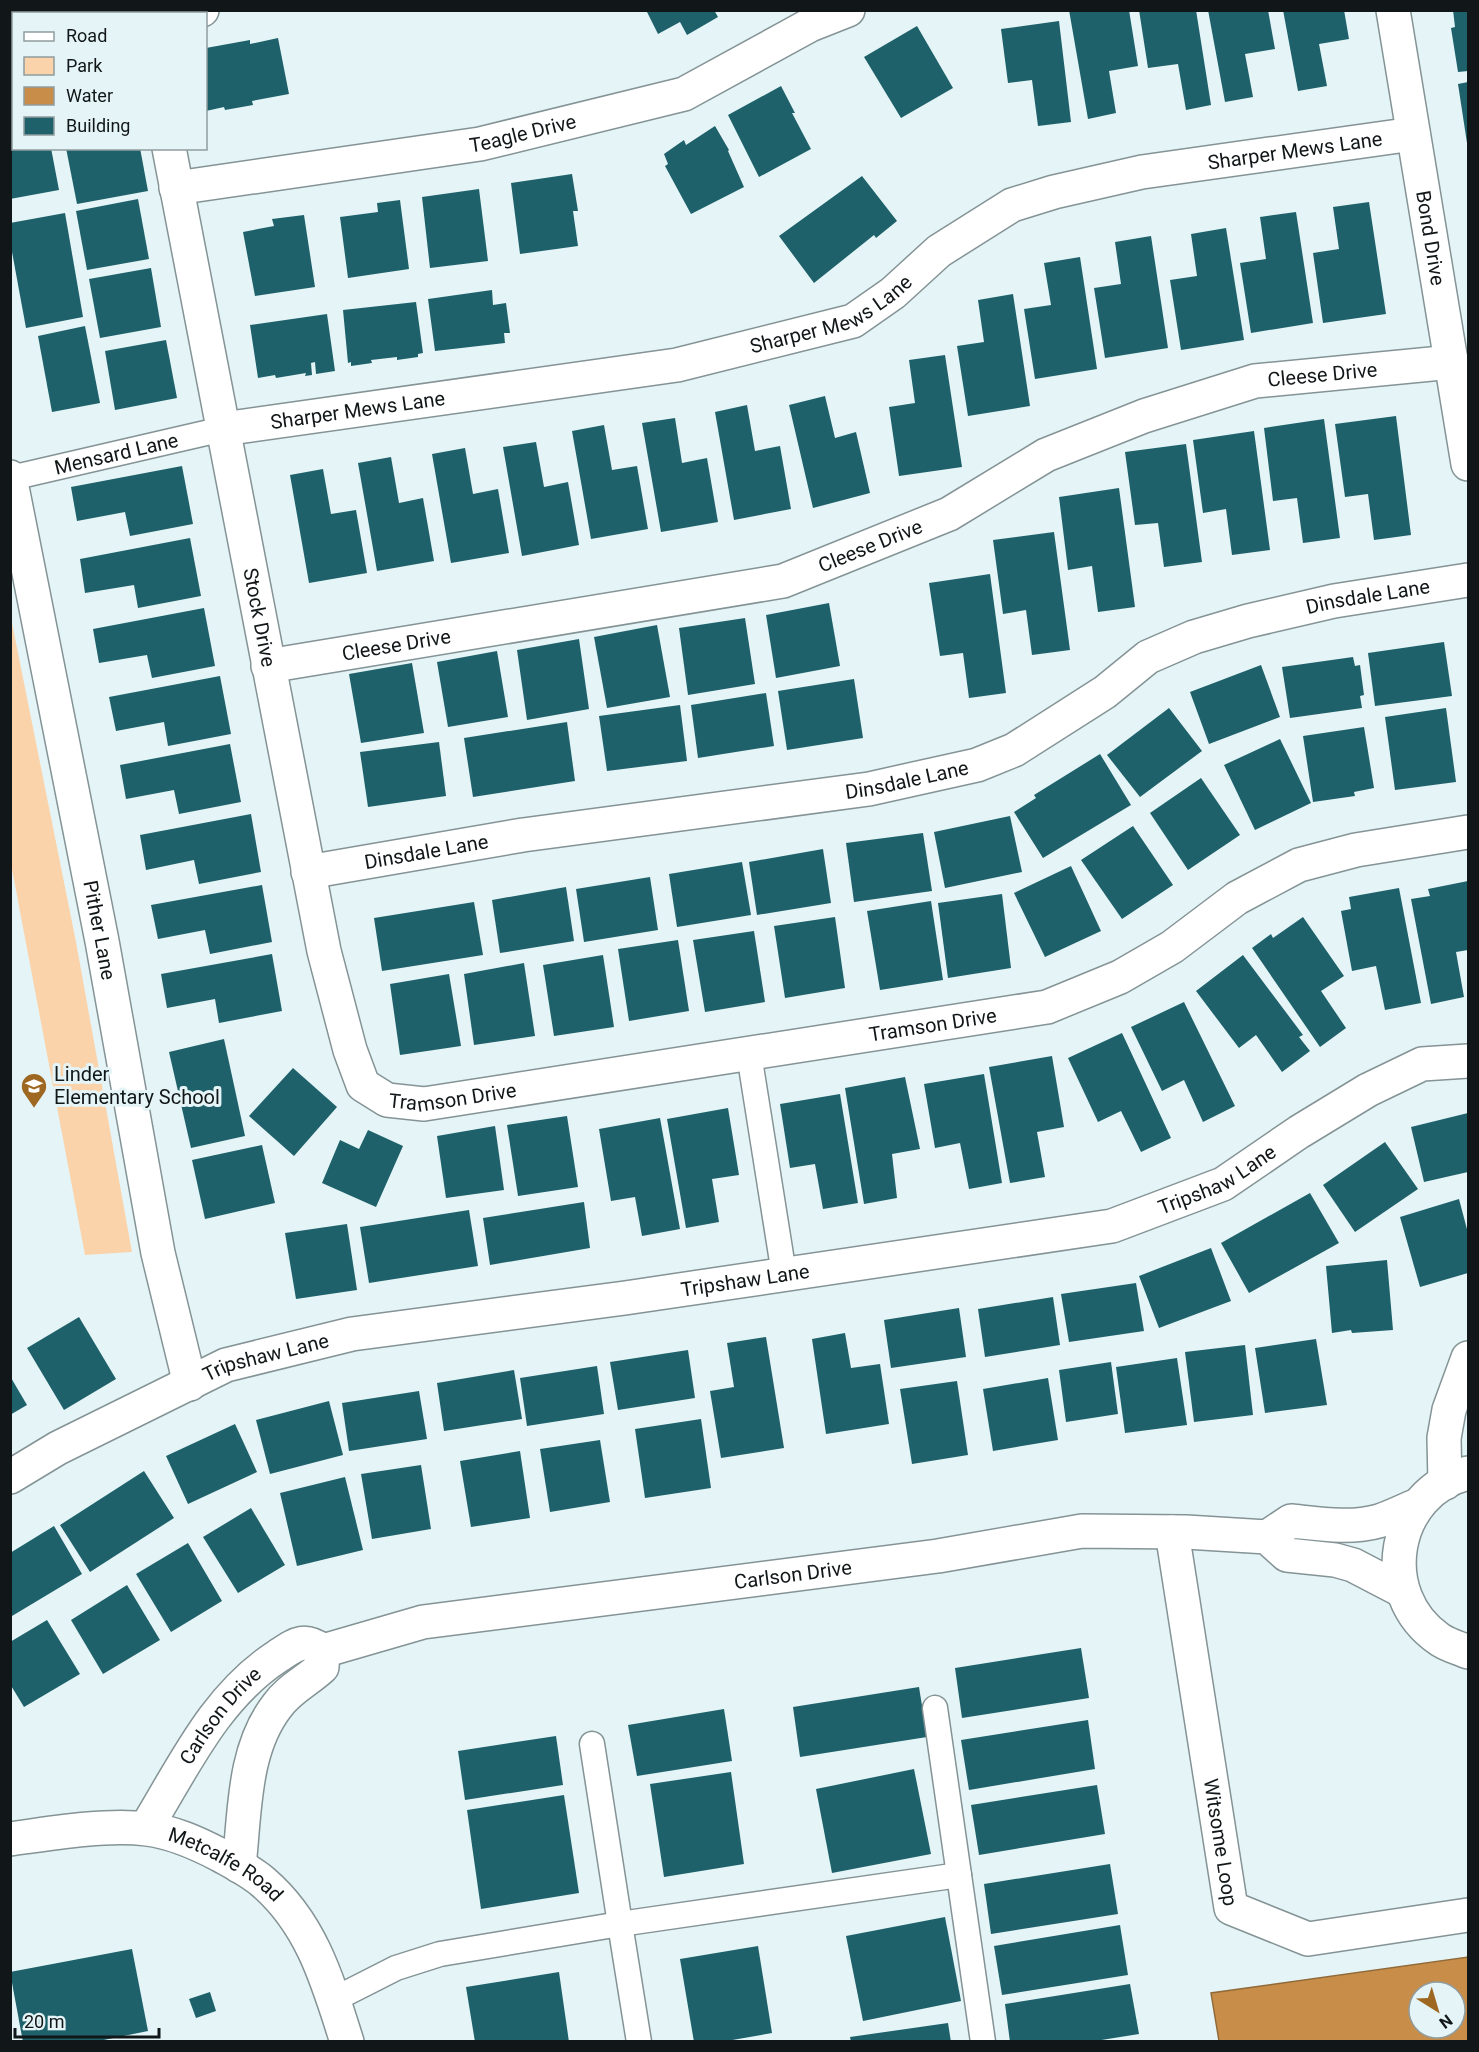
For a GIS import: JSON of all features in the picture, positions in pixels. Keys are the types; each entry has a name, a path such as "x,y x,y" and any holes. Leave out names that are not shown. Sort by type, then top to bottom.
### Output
{"street":[{"name":"Teagle Drive","path":"176,188 480,144 684,94 810,25 848,10"},
{"name":"Bond Drive","path":"1393,10 1468,464"},
{"name":"Sharper Mews Lane","path":"223,429 676,364 853,321 893,292 939,251 1012,206 1054,192 1142,172 1413,134"},
{"name":"Stock Drive","path":"169,150 324,951 350,1050 363,1085"},
{"name":"Cleese Drive","path":"268,666 783,581 949,514 1046,455 1144,416 1255,381 1452,362"},
{"name":"Pither Lane","path":"11,477 102,941 158,1253 190,1384"},
{"name":"Dinsdale Lane","path":"308,872 523,835 869,789 977,765 1014,750 1105,692 1148,657 1194,637 1248,621 1334,601 1468,580"},
{"name":"Tramson Drive","path":"363,1085 387,1100 424,1104 1047,1007 1120,977 1172,947 1237,898 1299,865 1356,850 1468,832"},
{"name":"Tripshaw Lane","path":"10,1477 58,1448 226,1365 352,1334 783,1275 1112,1226 1223,1184 1299,1132 1368,1090 1422,1064 1468,1061"},
{"path":"1468,1358 1449,1410 1444,1438 1457,1478 1439,1485 1418,1505 1403,1531 1398,1561 1403,1591 1417,1618 1439,1639 1468,1652"},
{"path":"1403,1591 1353,1565 1335,1560 1287,1555 1267,1537 1291,1521 1359,1525 1380,1521 1418,1505"},
{"name":"Carlson Drive","path":"323,1651 423,1622 938,1556 1082,1532 1172,1532 1267,1537"},
{"name":"Witsome Loop","path":"1172,1532 1230,1908 1308,1939 1468,1915"},
{"name":"Carlson Drive","path":"146,1828 201,1734 256,1671 304,1642 315,1644 323,1651"},
{"name":"Carlson Drive","path":"239,1866 248,1776 256,1743 270,1715 291,1690 322,1667 323,1651"},
{"path":"239,1688 270,1715"},
{"name":"Metcalfe Road","path":"10,1839 110,1828 146,1828 182,1837 239,1866 261,1880 279,1897 317,1953 346,2042"}],"lane":[{"name":"Mensard Lane","path":"11,477 223,429"},
{"path":"749,1054 783,1275"},
{"path":"935,1708 983,2042"},
{"path":"592,1744 639,2042"},
{"path":"333,2000 396,1968 440,1954 620,1924 959,1875"}],"green space":[{"path":"11,618 76,942 132,1252 85,1255 11,864"}],"water":[{"path":"1468,1957 1468,2041 1219,2041 1211,1993"}],"building":[{"path":"10,10 20,10 20,12 12,12 12,36 10,36"},
{"path":"37,10 105,10 105,12 37,12"},
{"path":"646,10 714,10 718,17 687,35 680,22 658,34"},
{"path":"1069,10 1129,10 1138,66 1109,71 1116,113 1088,119"},
{"path":"1139,10 1196,10 1211,105 1186,110 1178,64 1148,68"},
{"path":"1208,10 1268,10 1275,49 1245,54 1253,97 1225,102"},
{"path":"1283,10 1344,10 1349,39 1319,44 1327,86 1298,91"},
{"path":"1453,10 1468,10 1468,71 1458,72 1451,28 1455,27"},
{"path":"1059,21 1071,122 1038,126 1032,80 1008,83 1001,29"},
{"path":"917,26 953,88 901,118 864,57"},
{"path":"278,38 289,94 252,101 253,105 207,111 207,48 250,40 250,44"},
{"path":"1468,82 1468,143 1467,143 1458,84"},
{"path":"781,86 811,149 759,177 728,115"},
{"path":"10,122 12,122 12,150 51,150 59,190 10,199"},
{"path":"715,126 729,150 744,187 691,214 665,166 668,164 664,154 684,140 686,145"},
{"path":"66,150 140,150 148,191 77,204"},
{"path":"572,174 578,211 573,211 578,246 520,254 511,183"},
{"path":"862,176 897,221 876,238 874,235 814,283 779,236"},
{"path":"479,189 488,261 430,268 422,197"},
{"path":"138,199 149,259 87,270 76,211"},
{"path":"400,200 409,269 348,278 340,217 378,212 377,203"},
{"path":"1369,202 1386,314 1323,323 1313,253 1339,249 1333,207"},
{"path":"1296,212 1313,323 1251,333 1240,263 1266,259 1260,217"},
{"path":"65,213 83,317 26,328 10,241 10,223"},
{"path":"304,215 315,287 255,296 243,232 274,226 272,219"},
{"path":"1226,228 1244,340 1181,350 1170,280 1197,276 1191,234"},
{"path":"1151,236 1168,348 1105,358 1094,288 1121,284 1115,242"},
{"path":"1080,257 1097,369 1035,379 1024,309 1051,305 1044,263"},
{"path":"151,268 161,327 100,338 89,279"},
{"path":"492,290 493,305 506,303 510,333 504,333 505,343 435,351 428,299"},
{"path":"1013,294 1030,406 968,416 957,346 984,342 978,300"},
{"path":"416,302 423,353 418,354 418,357 397,360 397,357 371,360 372,363 351,366 351,362 348,363 343,310"},
{"path":"327,314 335,371 316,374 315,362 311,363 312,375 305,376 306,373 276,378 275,375 258,378 250,325"},
{"path":"85,326 100,403 52,412 38,336"},
{"path":"166,340 177,398 115,410 105,351"},
{"path":"945,355 962,467 899,476 889,407 915,403 909,360"},
{"path":"825,396 835,438 856,432 870,493 813,508 789,405"},
{"path":"747,405 755,451 780,446 791,509 734,520 715,412"},
{"path":"1396,416 1411,535 1374,540 1368,494 1345,497 1335,424"},
{"path":"675,418 682,463 707,458 718,522 661,532 642,423"},
{"path":"1324,419 1340,538 1303,543 1297,498 1273,501 1264,428"},
{"path":"604,425 612,470 637,466 648,529 591,539 572,431"},
{"path":"1254,431 1270,550 1232,555 1226,509 1203,513 1193,440"},
{"path":"536,442 544,487 568,482 579,545 522,556 503,447"},
{"path":"1186,444 1202,562 1164,567 1158,523 1135,525 1125,452"},
{"path":"465,448 473,494 498,489 509,553 451,563 432,454"},
{"path":"391,457 399,503 423,498 434,561 377,571 358,463"},
{"path":"182,466 193,524 130,536 125,512 77,521 71,487"},
{"path":"323,469 331,514 356,510 367,573 309,583 290,475"},
{"path":"1119,488 1135,607 1098,612 1092,566 1068,570 1059,497"},
{"path":"1054,532 1070,650 1032,655 1026,610 1003,614 993,540"},
{"path":"190,538 201,596 138,608 134,585 85,593 80,559"},
{"path":"990,574 1006,693 969,698 963,653 940,656 929,583"},
{"path":"829,603 840,666 776,678 766,615"},
{"path":"204,608 215,666 152,678 147,655 99,663 93,629"},
{"path":"745,618 755,684 688,695 679,628"},
{"path":"657,625 670,697 607,708 594,637"},
{"path":"579,639 589,709 527,720 517,650"},
{"path":"1444,642 1452,696 1375,706 1368,653"},
{"path":"497,651 508,717 448,727 437,662"},
{"path":"1353,657 1355,666 1360,665 1364,695 1360,696 1362,708 1290,718 1282,667"},
{"path":"412,663 424,733 361,743 349,674"},
{"path":"1261,665 1280,717 1209,744 1190,692"},
{"path":"220,676 231,734 168,746 164,722 116,731 109,697"},
{"path":"854,679 863,738 787,750 778,691"},
{"path":"766,693 774,746 698,758 691,705"},
{"path":"680,705 687,761 607,771 599,716"},
{"path":"1169,708 1202,751 1140,797 1107,755"},
{"path":"1446,708 1456,782 1395,790 1385,717"},
{"path":"567,722 575,781 473,797 464,738"},
{"path":"1364,727 1374,788 1354,792 1355,796 1313,802 1303,736"},
{"path":"1280,739 1311,803 1255,830 1224,765"},
{"path":"439,742 446,796 368,807 360,752"},
{"path":"230,744 241,802 179,814 174,790 126,799 120,765"},
{"path":"1100,754 1131,805 1043,858 1014,812 1036,798 1034,795"},
{"path":"1201,778 1240,835 1188,870 1150,813"},
{"path":"251,814 261,872 199,884 194,860 146,870 140,835"},
{"path":"1010,816 1022,872 945,888 934,832"},
{"path":"1133,826 1173,885 1122,919 1081,860"},
{"path":"923,833 932,891 854,902 846,843"},
{"path":"823,849 831,903 757,915 749,862"},
{"path":"742,862 751,915 677,927 669,874"},
{"path":"1071,866 1101,931 1045,957 1014,893"},
{"path":"650,877 658,930 584,942 576,889"},
{"path":"1468,881 1468,950 1456,952 1464,997 1431,1004 1411,899 1430,896 1428,889"},
{"path":"262,885 272,942 210,954 205,930 158,939 151,905"},
{"path":"566,887 574,941 500,953 492,900"},
{"path":"1399,888 1421,1003 1385,1010 1376,966 1352,971 1341,911 1351,909 1349,897"},
{"path":"1002,894 1011,968 948,978 938,903"},
{"path":"931,901 943,980 880,990 867,911"},
{"path":"474,902 483,955 382,971 374,918"},
{"path":"835,917 845,988 785,998 774,926"},
{"path":"1303,917 1344,976 1321,991 1346,1028 1320,1047 1252,948 1271,934 1273,938"},
{"path":"754,931 765,1002 705,1012 693,940"},
{"path":"678,940 689,1011 629,1021 618,949"},
{"path":"272,954 282,1011 219,1023 215,999 167,1008 161,974"},
{"path":"603,955 614,1027 554,1036 543,965"},
{"path":"1243,955 1303,1035 1299,1037 1310,1051 1282,1072 1256,1035 1239,1048 1196,991"},
{"path":"524,963 535,1036 474,1045 464,974"},
{"path":"449,974 461,1046 400,1055 390,984"},
{"path":"1184,1002 1235,1106 1203,1122 1184,1080 1162,1091 1131,1027"},
{"path":"1122,1033 1171,1138 1141,1152 1121,1111 1098,1122 1068,1058"},
{"path":"224,1039 245,1136 191,1148 169,1052"},
{"path":"1052,1056 1064,1127 1037,1132 1045,1177 1010,1183 989,1067"},
{"path":"293,1068 337,1107 294,1156 249,1116"},
{"path":"984,1074 1002,1183 969,1189 960,1143 935,1148 924,1084"},
{"path":"905,1077 920,1149 892,1154 897,1198 864,1204 845,1088"},
{"path":"840,1094 858,1203 823,1209 815,1164 790,1168 780,1104"},
{"path":"728,1108 739,1175 712,1179 719,1222 686,1228 667,1119"},
{"path":"1468,1113 1468,1172 1424,1182 1411,1127"},
{"path":"567,1116 578,1187 518,1196 507,1125"},
{"path":"660,1118 680,1229 642,1236 635,1197 611,1201 599,1129"},
{"path":"495,1126 504,1190 446,1198 437,1136"},
{"path":"368,1130 403,1146 376,1207 322,1183 340,1140 359,1149"},
{"path":"1385,1142 1418,1189 1355,1232 1323,1185"},
{"path":"262,1145 275,1203 205,1219 192,1160"},
{"path":"1310,1193 1339,1243 1249,1293 1221,1243"},
{"path":"1459,1199 1468,1233 1468,1273 1420,1287 1400,1217"},
{"path":"584,1202 590,1248 490,1265 483,1218"},
{"path":"469,1210 478,1266 369,1283 360,1227"},
{"path":"347,1224 357,1290 296,1299 285,1233"},
{"path":"1211,1248 1231,1301 1159,1328 1139,1276"},
{"path":"1387,1260 1393,1330 1352,1333 1351,1330 1332,1333 1326,1266"},
{"path":"1136,1283 1144,1331 1069,1342 1061,1294"},
{"path":"1053,1297 1060,1345 985,1357 978,1309"},
{"path":"959,1308 966,1357 891,1368 884,1320"},
{"path":"79,1317 116,1379 64,1410 27,1348"},
{"path":"845,1333 851,1368 880,1364 889,1424 826,1434 812,1339"},
{"path":"766,1337 784,1448 721,1458 710,1391 734,1387 727,1343"},
{"path":"1316,1339 1327,1405 1265,1413 1255,1348"},
{"path":"1245,1345 1253,1415 1194,1422 1185,1352"},
{"path":"688,1350 695,1398 618,1410 610,1362"},
{"path":"1177,1358 1187,1425 1125,1433 1116,1367"},
{"path":"1111,1362 1118,1414 1066,1422 1059,1370"},
{"path":"597,1366 604,1414 527,1426 520,1378"},
{"path":"514,1370 522,1419 444,1431 437,1383"},
{"path":"10,1376 27,1405 10,1415"},
{"path":"1048,1378 1058,1440 993,1451 983,1389"},
{"path":"957,1381 968,1455 912,1464 900,1389"},
{"path":"419,1391 427,1439 349,1451 342,1403"},
{"path":"329,1401 343,1455 270,1474 256,1420"},
{"path":"701,1419 711,1488 645,1498 635,1429"},
{"path":"235,1424 257,1472 188,1504 166,1456"},
{"path":"600,1440 610,1502 550,1512 540,1449"},
{"path":"520,1451 530,1518 471,1527 460,1461"},
{"path":"421,1465 431,1529 372,1539 361,1474"},
{"path":"144,1471 174,1518 90,1572 60,1525"},
{"path":"345,1477 363,1550 297,1566 280,1493"},
{"path":"251,1508 285,1565 238,1593 203,1537"},
{"path":"54,1526 82,1574 12,1616 10,1613 10,1553"},
{"path":"188,1543 222,1601 171,1632 136,1574"},
{"path":"127,1585 160,1640 103,1674 71,1620"},
{"path":"47,1620 80,1674 24,1707 10,1684 10,1642"},
{"path":"1081,1648 1089,1698 962,1718 955,1668"},
{"path":"919,1687 927,1737 800,1757 793,1707"},
{"path":"724,1709 732,1761 637,1776 628,1725"},
{"path":"1088,1720 1095,1769 969,1790 961,1740"},
{"path":"556,1736 563,1785 465,1800 458,1751"},
{"path":"914,1769 931,1854 832,1873 816,1789"},
{"path":"731,1772 744,1864 664,1877 650,1784"},
{"path":"1097,1785 1105,1834 979,1855 971,1805"},
{"path":"564,1795 579,1893 481,1909 467,1810"},
{"path":"1110,1864 1118,1914 991,1934 984,1884"},
{"path":"945,1917 961,2001 863,2021 846,1936"},
{"path":"1120,1925 1128,1975 1002,1995 994,1946"},
{"path":"758,1946 772,2033 721,2042 694,2042 680,1959"},
{"path":"132,1949 148,2031 94,2042 23,2042 10,1972"},
{"path":"559,1972 569,2042 475,2042 466,1987"},
{"path":"1130,1984 1139,2034 1089,2042 1010,2042 1005,2004"},
{"path":"210,1992 216,2011 196,2018 189,1999"},
{"path":"948,2023 951,2042 851,2042 850,2037"}],"place":[{"name":"Linder Elementary School","path":"34,1109"}]}
